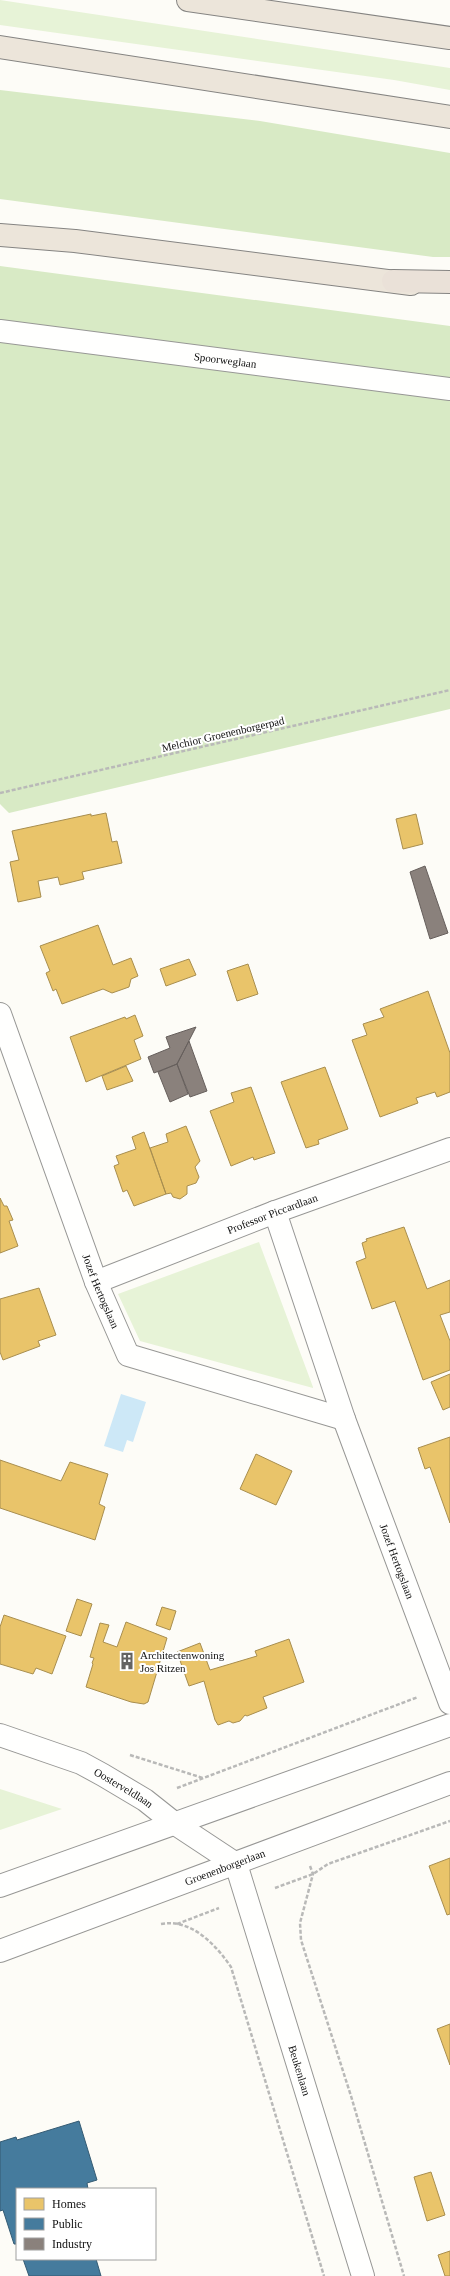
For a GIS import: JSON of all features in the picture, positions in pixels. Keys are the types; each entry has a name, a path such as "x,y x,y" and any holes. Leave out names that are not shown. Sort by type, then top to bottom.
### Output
{"highway":[{"path":"188,0 450,38"},
{"path":"0,47 450,117"},
{"path":"0,235 75,241 450,289"},
{"path":"393,281 450,282"}],"street":[{"name":"Spoorweglaan","path":"0,331 450,390"},
{"name":"Jozef Hertogslaan","path":"0,1014 96,1282 128,1355 344,1419"},
{"name":"Professor Piccardlaan","path":"96,1282 275,1212 450,1150"},
{"name":"Jozef Hertogslaan","path":"275,1212 344,1419 447,1695"},
{"path":"0,1886 174,1823 280,1788 450,1725"},
{"name":"Oosterveldlaan","path":"0,1735 81,1763 145,1800 174,1823 236,1864"},
{"name":"Groenenborgerlaan","path":"0,1951 450,1783"},
{"name":"Beukenlaan","path":"236,1864 363,2276"}],"path":[{"name":"Melchior Groenenborgerpad","path":"0,793 450,690"},
{"path":"145,1800 447,1695"},
{"path":"404,2276 351,2096 301,1940 300,1923 313,1874 320,1868 450,1821"},
{"path":"160,1924 167,1923 189,1927 215,1947 231,1968 324,2276"}],"green space":[{"path":"0,0 450,68 450,90 394,80 0,25"},
{"path":"0,90 260,121 450,153 450,257 433,257 0,199"},
{"path":"0,266 450,326 450,709 9,813 0,804"},
{"path":"259,1242 313,1388 140,1341 118,1294"},
{"path":"0,1789 62,1809 0,1830"}],"water":[{"path":"121,1394 146,1402 133,1442 127,1440 123,1452 104,1446"}],"building: Homes":[{"path":"106,813 112,842 117,841 122,863 82,872 84,879 60,885 58,877 38,881 41,897 18,902 10,862 19,860 12,831 91,814 91,816"},
{"path":"416,814 423,844 403,849 396,819"},
{"path":"98,925 113,965 131,958 138,976 131,979 129,987 112,993 103,989 62,1004 56,989 53,991 46,973 50,971 40,946"},
{"path":"189,959 196,975 166,986 160,969"},
{"path":"248,964 258,994 237,1001 227,971"},
{"path":"428,991 450,1053 450,1092 437,1097 435,1092 416,1098 418,1103 380,1117 352,1040 367,1035 363,1024 384,1017 380,1009"},
{"path":"135,1015 143,1036 134,1040 141,1059 86,1082 70,1037 125,1017 126,1019"},
{"path":"126,1066 133,1081 107,1090 102,1076"},
{"path":"325,1067 348,1129 318,1140 319,1144 306,1148 281,1082"},
{"path":"251,1087 275,1153 254,1160 253,1157 231,1166 210,1111 234,1102 231,1093"},
{"path":"186,1126 200,1161 195,1167 199,1177 196,1183 187,1186 187,1194 180,1199 173,1197 171,1193 166,1194 150,1148 168,1142 166,1134"},
{"path":"144,1132 166,1194 134,1206 127,1190 123,1192 114,1166 119,1164 116,1156 136,1149 132,1137"},
{"path":"0,1198 4,1206 7,1206 13,1220 9,1221 18,1246 0,1253"},
{"path":"404,1227 427,1289 450,1280 450,1312 440,1315 450,1341 450,1370 423,1380 395,1301 372,1309 356,1262 366,1258 362,1243 367,1241 366,1239"},
{"path":"39,1288 56,1335 38,1341 40,1346 3,1360 0,1352 0,1299"},
{"path":"450,1374 450,1407 443,1410 431,1382"},
{"path":"450,1437 450,1523 430,1467 425,1469 418,1448"},
{"path":"256,1454 292,1471 276,1505 240,1489"},
{"path":"0,1460 61,1481 70,1462 108,1474 99,1504 105,1507 95,1540 0,1508"},
{"path":"77,1599 92,1604 81,1636 66,1631"},
{"path":"162,1607 176,1611 170,1630 156,1625"},
{"path":"4,1615 66,1636 52,1674 36,1668 33,1674 0,1664 0,1627"},
{"name":"Architectenwoning Jos Ritzen","path":"126,1622 167,1638 148,1702 144,1704 131,1702 86,1687 94,1658 90,1657 100,1623 109,1625 103,1642 117,1647"},
{"path":"289,1639 304,1682 263,1697 267,1708 247,1716 245,1715 240,1721 233,1723 229,1721 218,1725 215,1720 204,1681 189,1686 177,1652 200,1643 210,1670 257,1656 255,1651"},
{"path":"450,1858 450,1914 447,1915 429,1866"},
{"path":"450,2024 450,2065 437,2029"},
{"path":"431,2172 445,2215 427,2221 414,2177"},
{"path":"450,2251 450,2276 445,2276 438,2255"}],"building: Public":[{"path":"79,2121 97,2180 87,2183 88,2188 16,2188 16,2244 14,2244 3,2210 0,2211 0,2142 16,2137 17,2140"},
{"path":"23,2260 96,2260 101,2276 29,2276"}],"building: Industry":[{"path":"425,866 448,933 430,939 410,872"},
{"path":"196,1027 177,1064 154,1073 148,1057 170,1048 166,1037"},
{"path":"189,1041 207,1091 190,1097 177,1064"},
{"path":"177,1064 188,1094 170,1102 158,1072"}],"place":[{"name":"Architectenwoning Jos Ritzen","path":"127,1661"}]}
